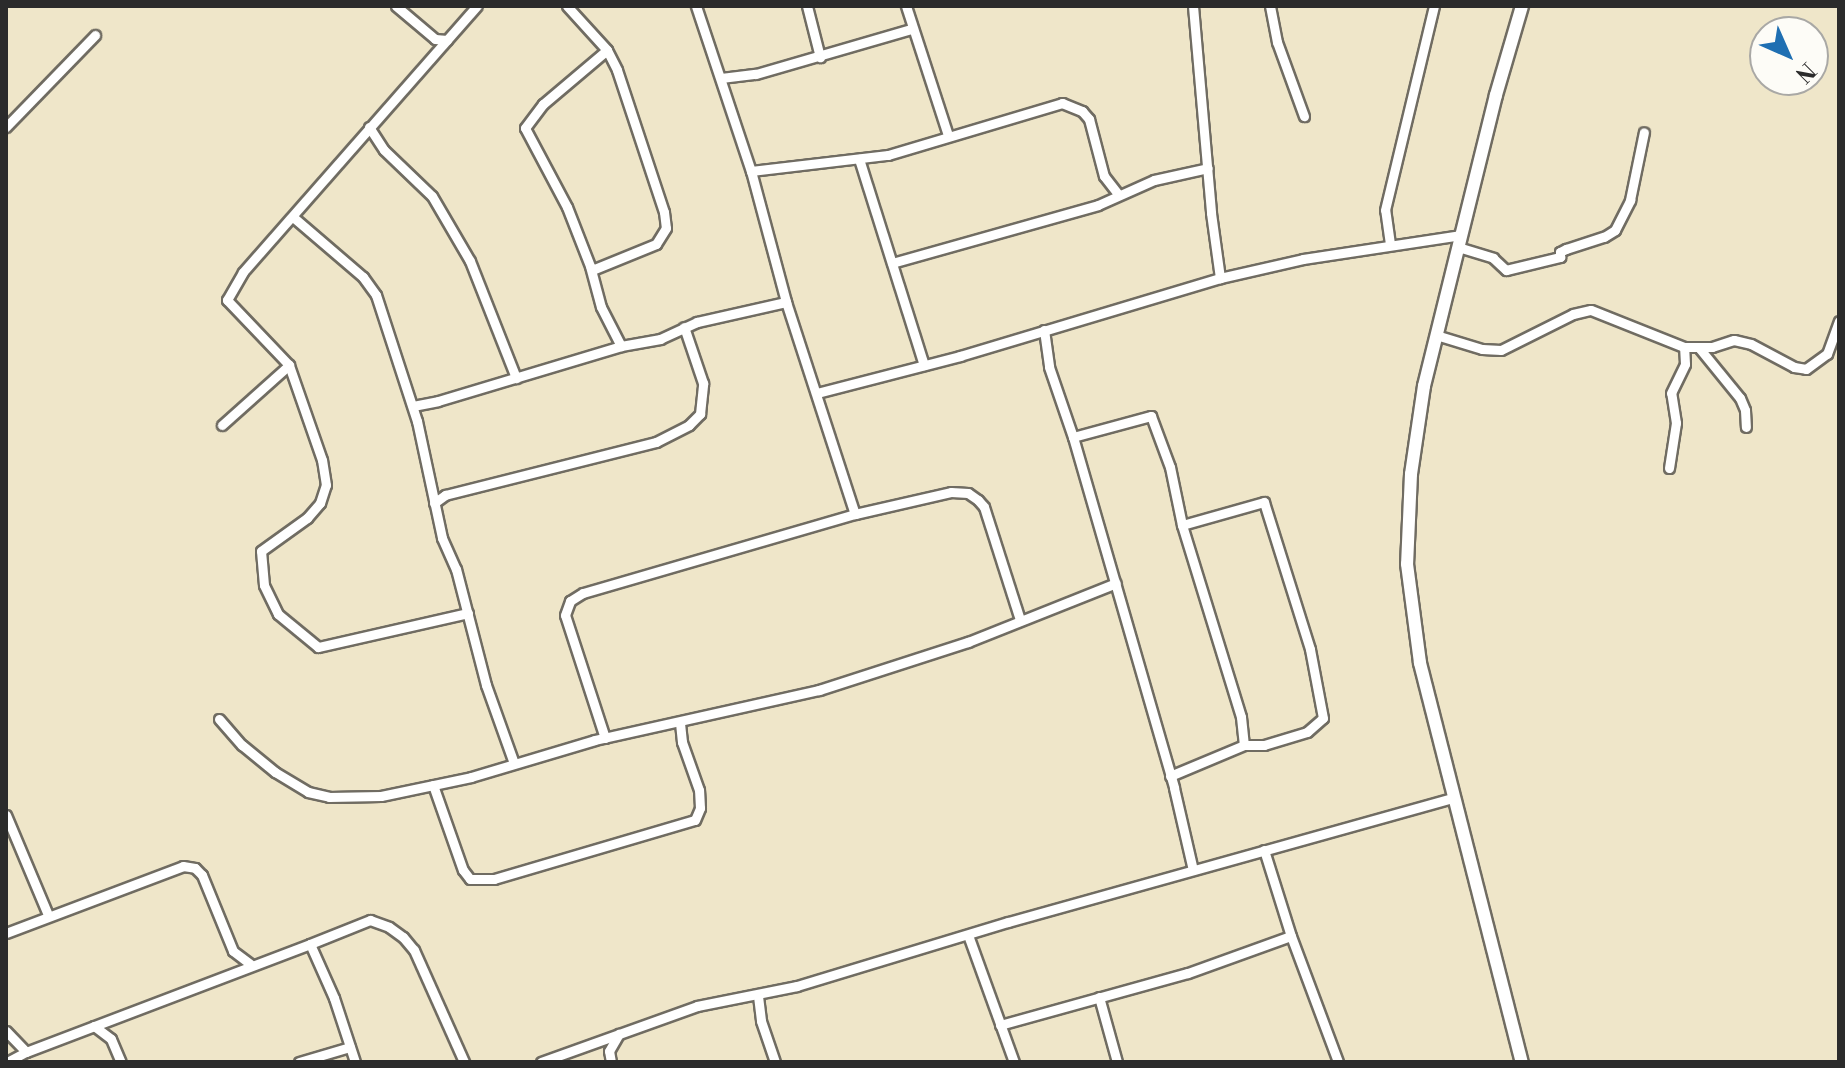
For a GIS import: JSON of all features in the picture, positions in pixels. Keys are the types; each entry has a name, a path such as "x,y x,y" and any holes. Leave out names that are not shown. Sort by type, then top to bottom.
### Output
{"main road":[{"path":"1522,6 1436,335 1415,443 1407,564 1420,663 1452,798 1522,1062"}],"street":[{"path":"396,6 425,33 435,39 447,40"},
{"path":"468,613 318,647 278,614 264,585 261,551 307,518 320,503 326,485 322,460 289,365 227,300 243,272 477,6"},
{"path":"567,6 607,50 638,132 666,228 656,244 592,270"},
{"path":"696,6 751,171 786,302 855,514"},
{"path":"807,6 820,57"},
{"path":"906,6 948,135"},
{"path":"1270,6 1277,42 1304,116"},
{"path":"1390,244 1385,210 1434,6"},
{"path":"1196,7 1220,278"},
{"path":"721,78 756,74 911,29"},
{"path":"6,127 95,35"},
{"path":"607,50 543,104 525,128 567,207 592,270 601,307 621,346"},
{"path":"751,171 888,155 1041,108 1072,105 1089,119 1104,176 1119,195"},
{"path":"369,127 384,150 432,196 470,261 516,378"},
{"path":"817,393 862,384 1220,278 1303,259 1390,244 1459,241 1493,258 1506,270 1560,257 1560,252 1566,249 1604,237 1615,230 1630,200 1644,132"},
{"path":"859,159 924,365"},
{"path":"892,263 1098,205 1154,180 1208,168"},
{"path":"293,217 371,287 413,406 442,538 456,569 486,685 514,763"},
{"path":"413,406 621,346 660,339 684,327 786,302"},
{"path":"1436,335 1482,349 1501,350 1573,314 1591,310 1684,347 1700,349 1734,340 1751,344 1794,367 1806,369 1827,354 1839,321"},
{"path":"434,503 456,492 656,442 689,425 700,414 703,383 684,327"},
{"path":"1044,330 1049,367 1116,583 1193,870"},
{"path":"1669,468 1676,423 1671,393 1685,364 1684,347"},
{"path":"1700,349 1740,398 1745,410 1746,427"},
{"path":"222,425 289,365"},
{"path":"1073,437 1151,416 1170,467 1182,525 1241,717 1244,745"},
{"path":"605,738 565,615 570,601 583,593 855,514 951,492 968,493 984,507 1020,620"},
{"path":"1170,776 1244,745 1264,745 1315,728 1323,718 1302,620 1264,502 1182,525"},
{"path":"219,719 253,754 308,792 359,798 433,785 605,738 862,678 968,642 1116,583"},
{"path":"433,785 463,870 470,879 494,879 695,820 700,808 699,790 682,742 680,722"},
{"path":"541,1062 697,1006 758,996 1452,798"},
{"path":"6,815 48,915"},
{"path":"1264,850 1291,936 1338,1062"},
{"path":"6,933 183,866 195,868 202,875 233,951 250,964"},
{"path":"7,1062 250,964 370,920 403,937 414,950 464,1062"},
{"path":"968,935 1014,1062"},
{"path":"1000,1025 1188,973 1291,936"},
{"path":"310,944 334,998 355,1062"},
{"path":"758,996 761,1021 775,1062"},
{"path":"1099,997 1117,1062"},
{"path":"94,1026 111,1039 121,1062"},
{"path":"6,1031 26,1052"},
{"path":"611,1062 610,1046 621,1032"},
{"path":"299,1062 350,1047"}]}
